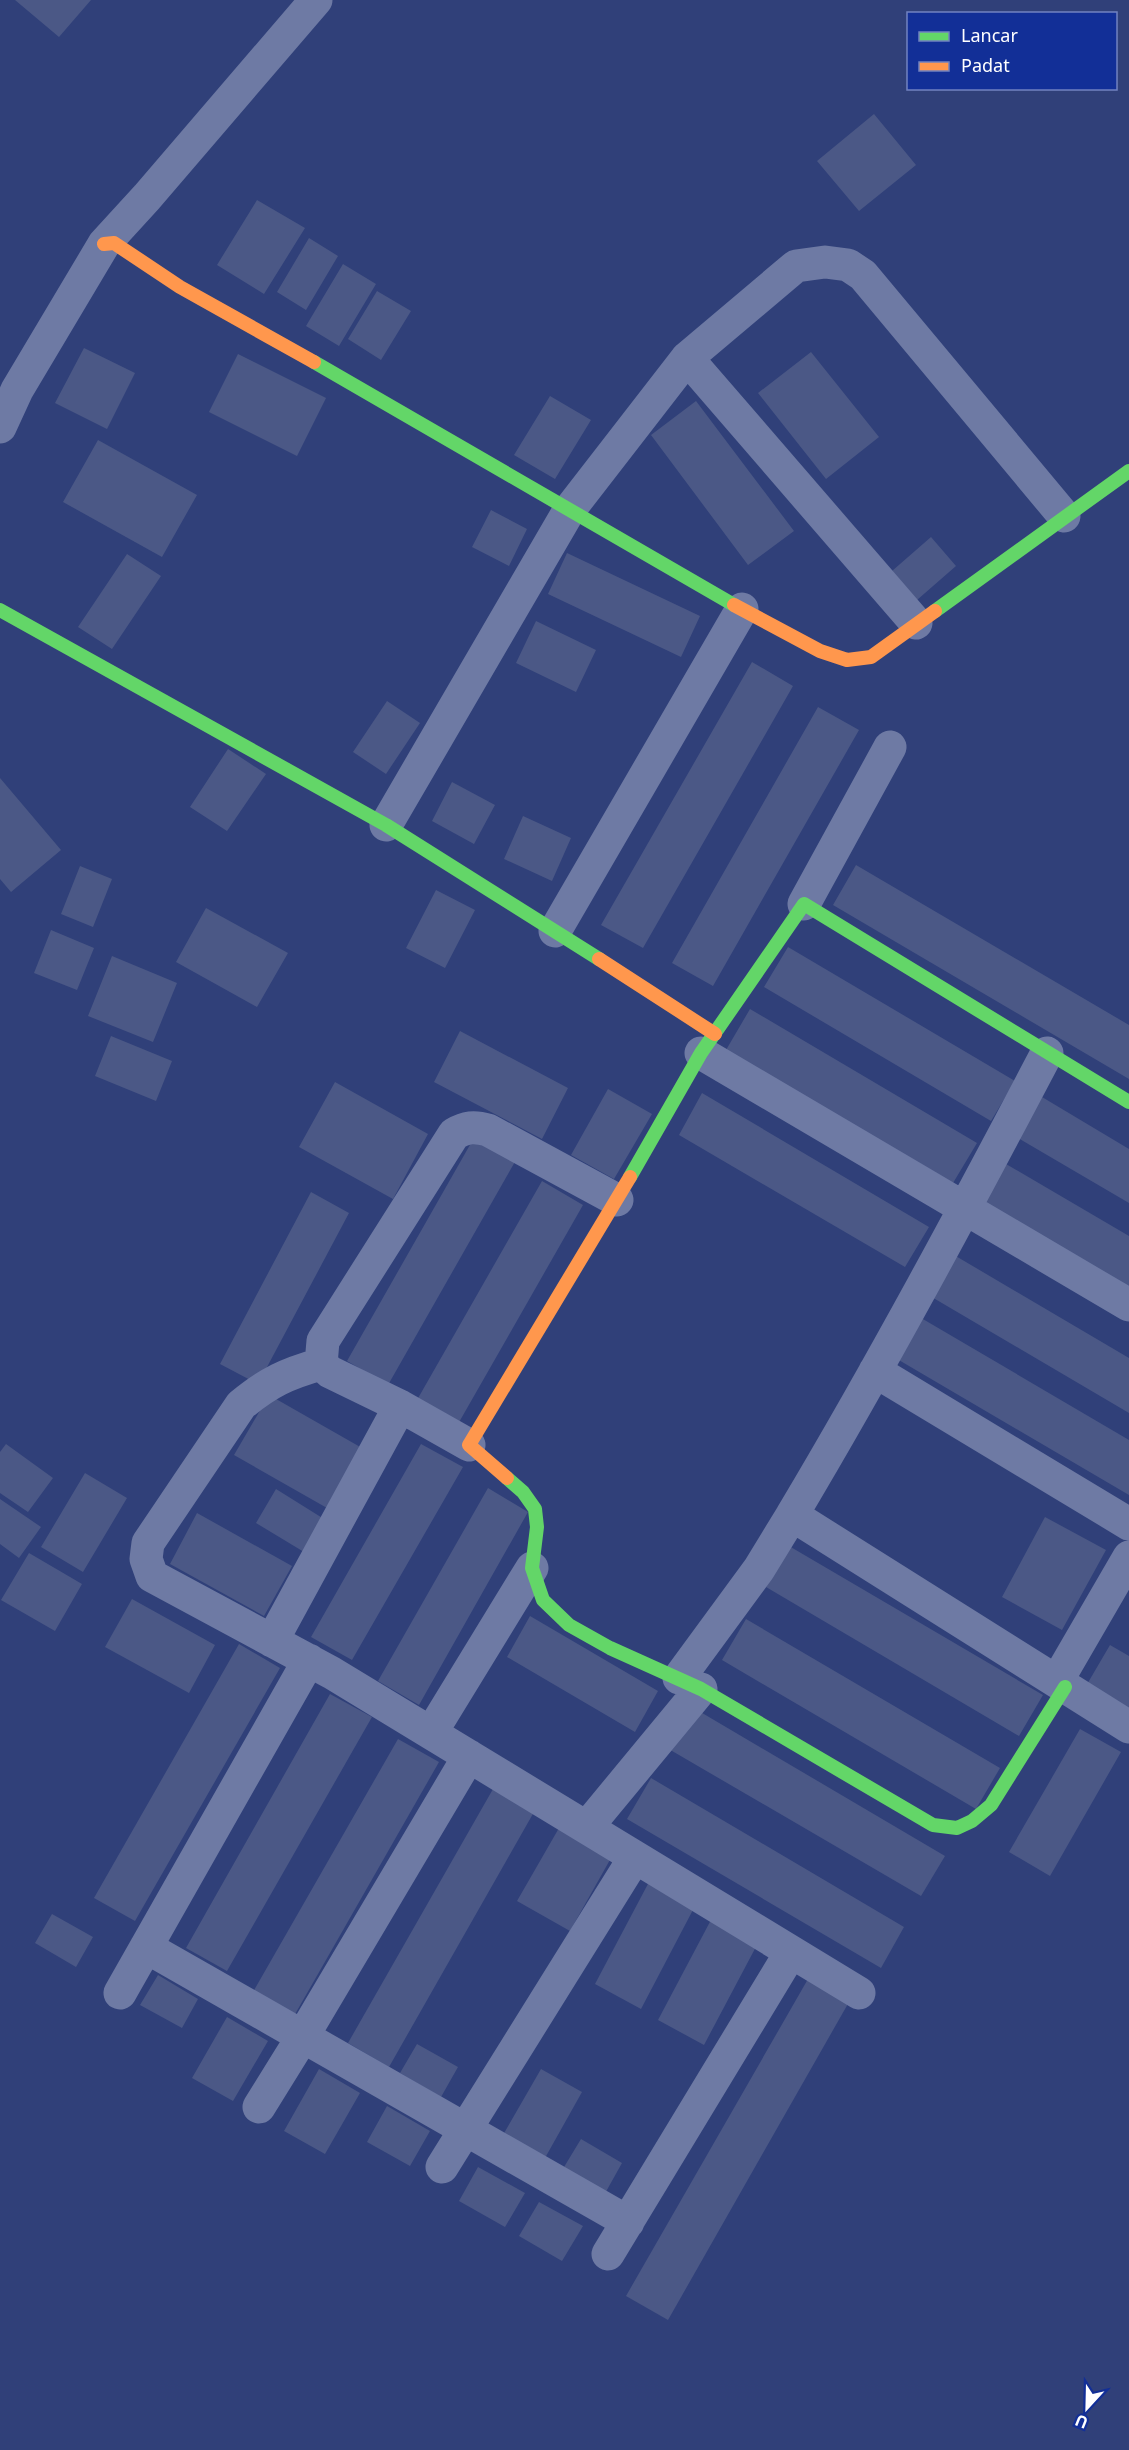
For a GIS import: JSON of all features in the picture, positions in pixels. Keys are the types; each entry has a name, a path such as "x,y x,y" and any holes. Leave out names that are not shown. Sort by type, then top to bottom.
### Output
{"street":[{"path":"0,427 16,390 104,243 147,197 316,0"},
{"path":"104,243 114,243 180,287 261,331 742,609 820,651 847,660 871,657 881,652 916,623 1129,471"},
{"path":"386,825 570,509 687,358 796,266 825,262 848,265 862,275 1064,516"},
{"path":"687,358 916,623"},
{"path":"555,931 742,609"},
{"path":"0,610 386,825 555,931 708,1044 965,1208 1129,1305"},
{"path":"469,1445 708,1044 804,904 890,747"},
{"path":"804,904 1129,1102"},
{"path":"587,1827 690,1684 792,1515 965,1208 1047,1053"},
{"path":"321,1364 323,1341 454,1134 464,1128 476,1126 488,1130 617,1200"},
{"path":"321,1364 330,1372 400,1406 469,1445 523,1492 535,1509 537,1527 532,1568 431,1732"},
{"path":"321,1364 287,1373 262,1388 241,1405 148,1543 146,1559 152,1576 309,1660 859,1993"},
{"path":"874,1371 1129,1524"},
{"path":"272,1641 400,1406"},
{"path":"792,1515 1129,1727"},
{"path":"532,1568 543,1600 569,1625 610,1648 690,1684 933,1825 957,1828 972,1821 991,1805 1061,1684 1129,1557"},
{"path":"120,1993 309,1660"},
{"path":"259,2107 470,1756"},
{"path":"442,2167 635,1857"},
{"path":"146,1947 628,2222"},
{"path":"608,2254 791,1952"}],"building":[{"path":"15,0 91,0 59,37"},
{"path":"874,114 916,165 859,211 817,161"},
{"path":"257,200 305,228 264,294 217,265"},
{"path":"309,238 338,256 306,310 277,292"},
{"path":"343,264 376,284 339,346 306,326"},
{"path":"377,291 411,311 381,360 348,339"},
{"path":"84,348 135,373 107,429 55,403"},
{"path":"811,352 879,437 826,479 758,393"},
{"path":"238,354 326,398 297,456 209,412"},
{"path":"550,396 591,420 555,479 514,455"},
{"path":"696,401 794,531 748,565 651,435"},
{"path":"98,440 197,495 162,557 63,502"},
{"path":"491,510 527,529 509,566 472,547"},
{"path":"931,537 956,566 917,600 892,571"},
{"path":"567,553 700,616 681,657 548,594"},
{"path":"127,554 161,576 112,649 78,627"},
{"path":"536,621 596,650 576,692 516,663"},
{"path":"752,662 793,686 643,948 601,925"},
{"path":"387,701 420,723 386,774 353,752"},
{"path":"818,707 859,730 713,986 672,963"},
{"path":"228,749 266,774 227,831 190,807"},
{"path":"0,778 61,850 11,892 0,879"},
{"path":"452,782 495,805 474,844 432,821"},
{"path":"523,816 571,838 552,881 504,859"},
{"path":"856,865 1129,1025 1129,1079 833,905"},
{"path":"80,866 112,879 93,927 61,914"},
{"path":"436,890 475,910 445,968 406,948"},
{"path":"206,908 288,953 257,1007 176,962"},
{"path":"51,930 94,948 77,990 34,973"},
{"path":"788,947 1015,1081 991,1121 764,987"},
{"path":"112,956 177,983 153,1042 88,1016"},
{"path":"750,1009 977,1143 953,1183 726,1050"},
{"path":"460,1031 568,1088 542,1139 434,1082"},
{"path":"111,1036 172,1061 156,1101 95,1076"},
{"path":"335,1082 428,1134 393,1199 299,1147"},
{"path":"608,1089 652,1114 614,1179 571,1155"},
{"path":"702,1093 929,1227 905,1267 679,1135"},
{"path":"1042,1097 1129,1149 1129,1203 1018,1138"},
{"path":"475,1136 516,1160 388,1385 347,1361"},
{"path":"1006,1164 1129,1236 1129,1291 982,1204"},
{"path":"542,1181 583,1205 458,1424 417,1400"},
{"path":"311,1192 349,1213 258,1384 220,1364"},
{"path":"954,1255 1129,1358 1129,1413 930,1296"},
{"path":"916,1315 1129,1440 1129,1495 892,1356"},
{"path":"269,1395 362,1448 327,1508 234,1455"},
{"path":"6,1444 53,1478 28,1512 0,1493 0,1452"},
{"path":"421,1444 463,1467 352,1660 311,1637"},
{"path":"85,1473 127,1498 83,1572 41,1547"},
{"path":"488,1488 528,1512 419,1705 378,1681"},
{"path":"276,1489 324,1519 304,1552 256,1523"},
{"path":"0,1499 41,1527 19,1558 0,1544"},
{"path":"197,1513 292,1566 264,1616 170,1564"},
{"path":"1045,1517 1106,1550 1062,1630 1002,1597"},
{"path":"789,1546 1043,1695 1019,1736 766,1587"},
{"path":"29,1553 82,1584 55,1631 1,1600"},
{"path":"132,1599 215,1645 189,1693 105,1647"},
{"path":"530,1616 658,1691 635,1732 507,1657"},
{"path":"746,1619 1000,1768 976,1809 722,1660"},
{"path":"239,1644 280,1668 135,1921 94,1898"},
{"path":"1110,1645 1129,1656 1129,1711 1086,1686"},
{"path":"330,1694 372,1717 227,1971 186,1948"},
{"path":"692,1707 945,1856 921,1896 667,1748"},
{"path":"1080,1729 1121,1752 1050,1876 1009,1852"},
{"path":"398,1739 439,1762 294,2016 253,1992"},
{"path":"651,1778 904,1927 881,1968 627,1819"},
{"path":"493,1789 534,1812 389,2067 348,2043"},
{"path":"559,1828 611,1858 570,1931 517,1901"},
{"path":"649,1882 695,1906 641,2009 595,1984"},
{"path":"52,1914 93,1937 76,1967 35,1943"},
{"path":"712,1918 758,1943 704,2045 658,2020"},
{"path":"158,1975 198,1999 182,2028 140,2005"},
{"path":"808,1979 849,2002 668,2320 626,2296"},
{"path":"227,2017 268,2041 233,2101 192,2078"},
{"path":"417,2044 458,2067 441,2097 400,2073"},
{"path":"319,2069 360,2093 325,2154 284,2131"},
{"path":"541,2069 582,2092 545,2158 503,2135"},
{"path":"387,2106 430,2131 410,2166 367,2142"},
{"path":"581,2139 622,2163 603,2197 561,2172"},
{"path":"478,2167 525,2193 505,2227 459,2201"},
{"path":"539,2202 583,2226 562,2261 519,2236"}],"traffic: fast":[{"path":"314,362 734,605"},
{"path":"935,611 1129,471"},
{"path":"0,610 386,825 599,959"},
{"path":"630,1177 701,1053 804,904 1129,1102"},
{"path":"507,1478 523,1492 535,1509 537,1527 532,1568 543,1600 569,1625 610,1648 701,1689 933,1825 957,1828 972,1821 991,1805 1065,1687"}],"traffic: slow":[{"path":"104,244 114,243 180,287 314,362"},
{"path":"734,605 820,651 847,660 871,657 935,611"},
{"path":"599,959 715,1034"},
{"path":"507,1478 469,1445 630,1177"}]}
